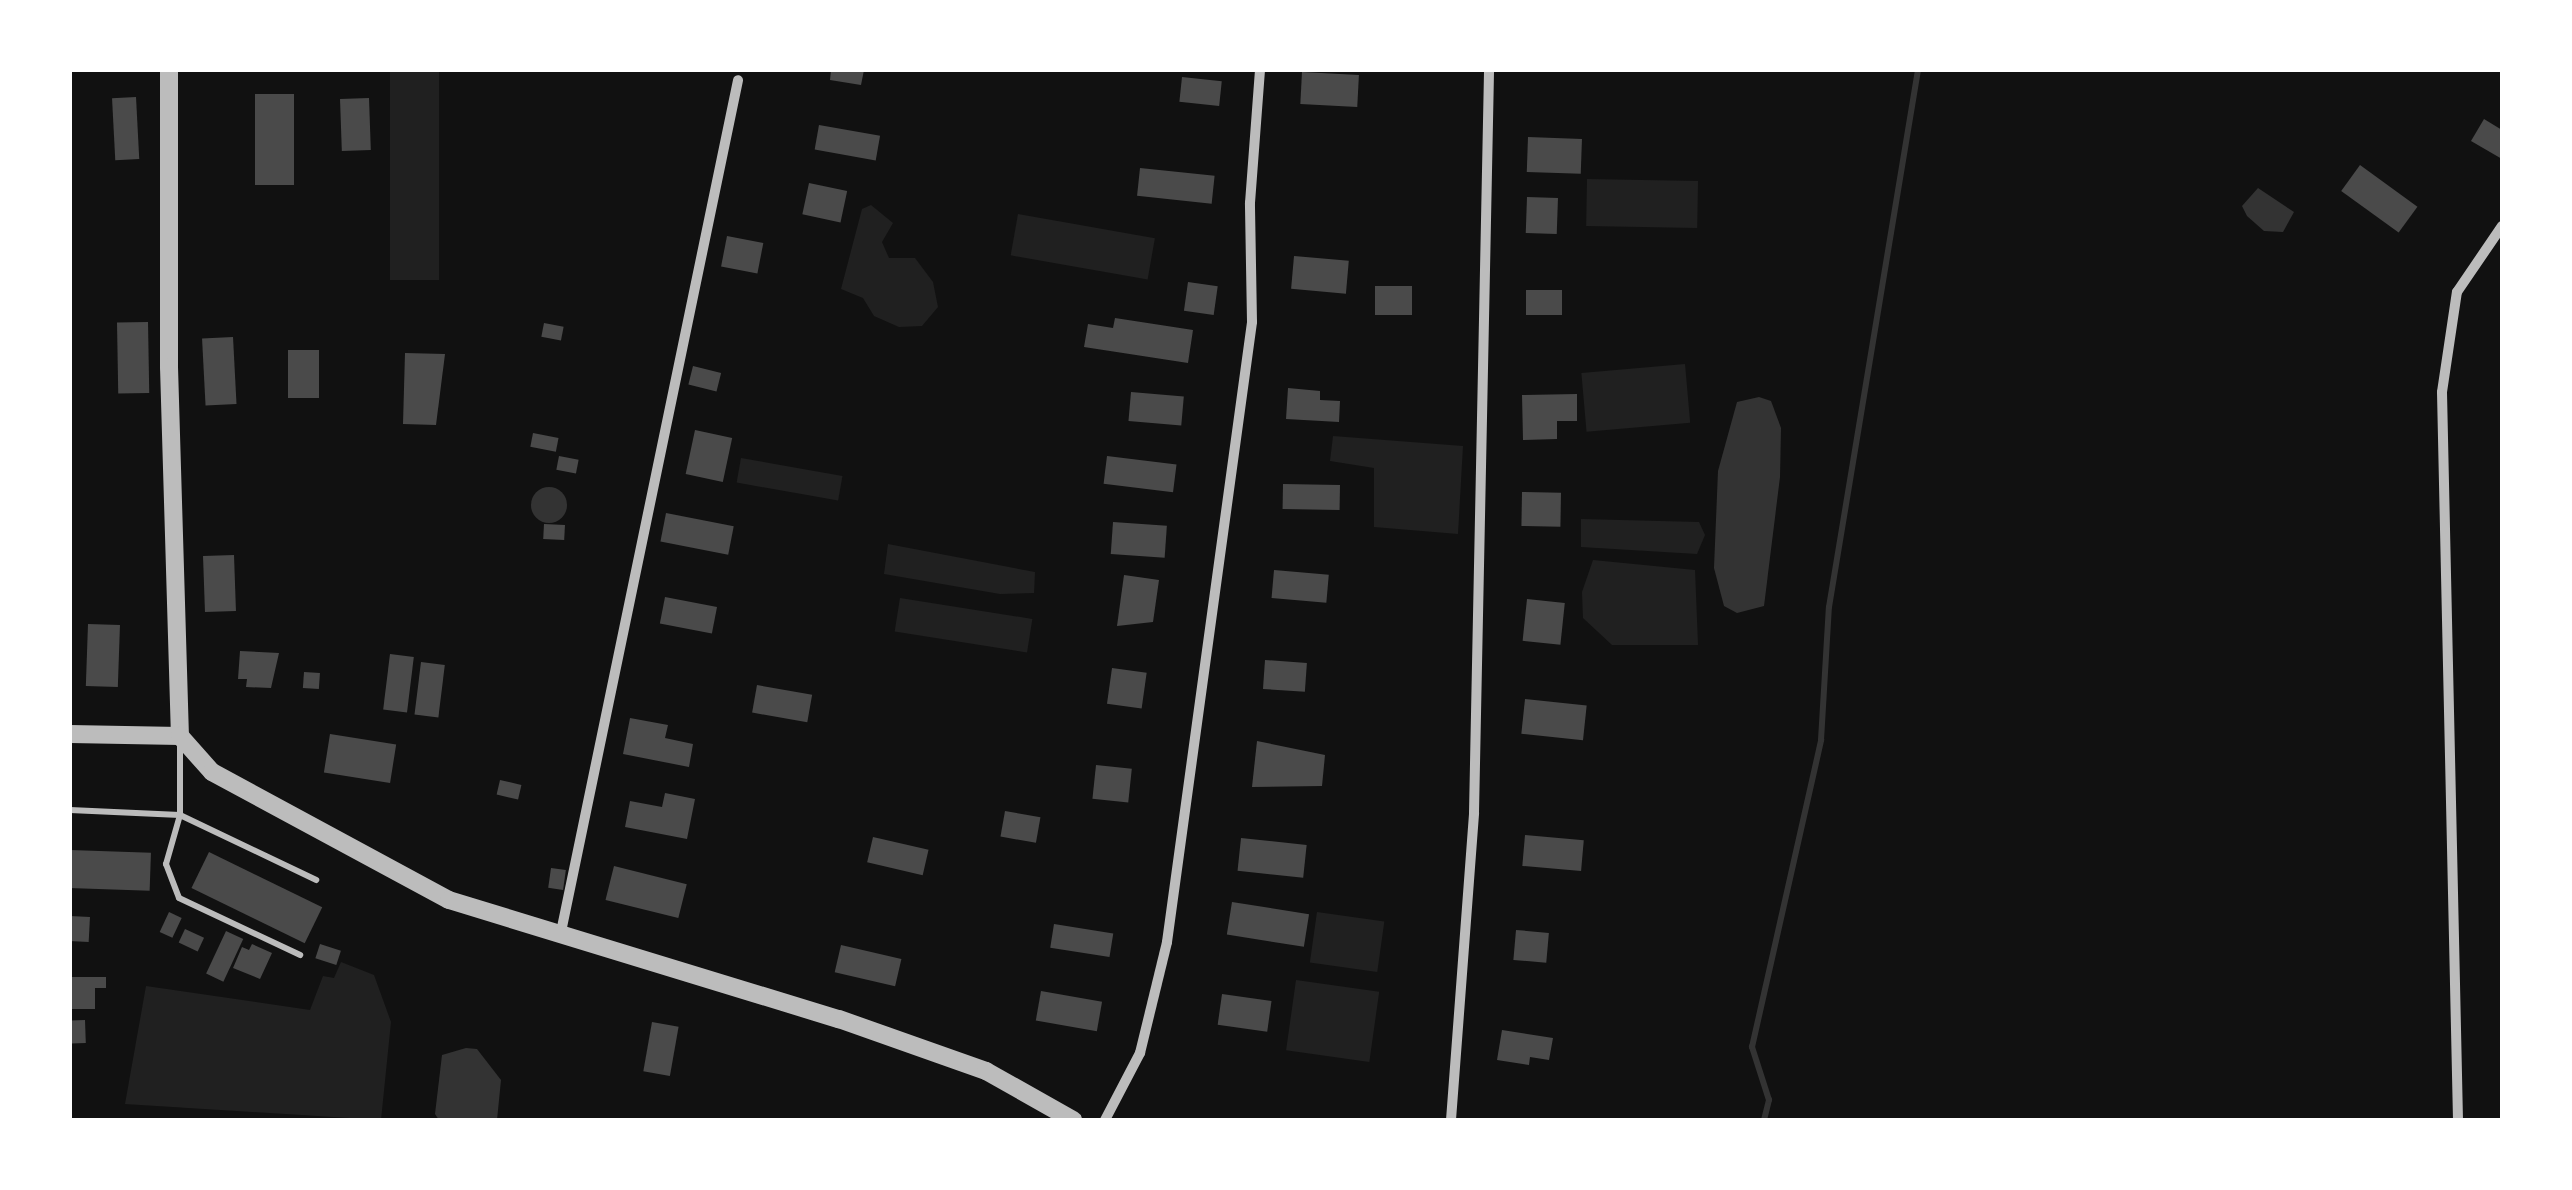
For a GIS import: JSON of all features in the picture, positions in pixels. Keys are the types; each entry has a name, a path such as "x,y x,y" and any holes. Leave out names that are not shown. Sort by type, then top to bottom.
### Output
{"street":[{"path":"169,70 169,367 180,736 212,772 448,900 561,932 967,1064 1073,1120"},
{"path":"1105,1120 1140,1052 1167,942 1252,322 1250,202 1260,70"},
{"path":"1451,1120 1474,813 1489,70"},
{"path":"561,932 738,80"},
{"path":"2458,1120 2442,392 2458,292 2502,226"},
{"path":"70,734 180,736"}],"lane":[{"path":"180,736 180,815 166,864 179,898 300,955"},
{"path":"70,810 180,815 316,880"}],"shaded area":[{"path":"390,70 439,70 439,280 390,280"},
{"path":"1587,179 1698,181 1697,228 1586,226"},
{"path":"2258,188 2294,212 2283,232 2264,231 2247,216 2242,206"},
{"path":"871,205 893,223 882,242 889,258 915,258 933,282 938,307 922,326 899,327 874,316 863,298 841,289 862,209"},
{"path":"1018,214 1155,238 1148,279 1011,255"},
{"path":"1685,364 1690,423 1587,432 1581,373"},
{"path":"1759,397 1771,401 1781,428 1780,477 1764,606 1737,613 1724,606 1714,568 1718,471 1737,402"},
{"path":"1333,436 1463,446 1458,534 1374,527 1374,468 1330,461"},
{"path":"741,458 842,476 838,501 737,483"},
{"path":"549,487 562,492 567,505 562,518 549,523 536,518 531,505 536,492"},
{"path":"1581,519 1699,522 1705,535 1697,554 1581,547"},
{"path":"888,544 1035,572 1034,593 1000,594 884,574"},
{"path":"1593,560 1695,570 1698,645 1612,645 1583,618 1582,592"},
{"path":"900,598 1032,619 1027,653 895,632"},
{"path":"1317,912 1384,921 1377,972 1310,963"},
{"path":"341,962 374,975 391,1022 381,1120 125,1104 146,986 310,1010 323,976 334,978"},
{"path":"1296,980 1379,992 1369,1062 1286,1050"},
{"path":"477,1049 501,1080 497,1120 439,1120 435,1114 442,1055"}],"building":[{"path":"831,70 864,70 861,85 830,80"},
{"path":"1302,72 1359,75 1357,107 1300,104"},
{"path":"1182,77 1222,81 1219,106 1179,102"},
{"path":"255,94 294,94 294,185 255,185"},
{"path":"136,97 139,159 115,160 112,98"},
{"path":"369,98 371,150 342,151 340,99"},
{"path":"2484,119 2502,130 2502,159 2471,141"},
{"path":"819,125 880,136 876,160 815,150"},
{"path":"1528,137 1582,139 1581,174 1527,172"},
{"path":"2360,165 2417,207 2399,233 2341,191"},
{"path":"1140,168 1215,176 1212,204 1137,196"},
{"path":"809,183 847,191 840,222 802,214"},
{"path":"1527,197 1558,198 1557,234 1526,233"},
{"path":"727,236 763,243 757,273 721,266"},
{"path":"1294,256 1349,261 1346,294 1291,289"},
{"path":"1188,282 1218,286 1214,315 1184,311"},
{"path":"1375,286 1412,286 1412,315 1375,315"},
{"path":"1526,290 1562,290 1562,315 1526,315"},
{"path":"1115,318 1193,330 1188,363 1084,347 1088,324 1113,328"},
{"path":"148,322 149,393 118,394 117,323"},
{"path":"544,323 564,327 561,341 541,337"},
{"path":"233,337 237,404 206,406 202,339"},
{"path":"288,350 319,350 319,398 288,398"},
{"path":"405,353 445,354 436,425 403,424"},
{"path":"693,366 721,373 717,391 688,384"},
{"path":"1288,388 1320,391 1320,400 1340,401 1339,422 1286,419"},
{"path":"1131,392 1184,397 1181,426 1128,421"},
{"path":"1577,394 1577,421 1557,421 1557,439 1523,440 1522,395"},
{"path":"695,430 732,438 723,482 686,474"},
{"path":"533,433 559,438 556,452 530,447"},
{"path":"559,456 579,460 576,474 556,470"},
{"path":"1107,456 1176,465 1173,492 1104,484"},
{"path":"1283,484 1340,485 1340,510 1283,509"},
{"path":"1522,492 1561,493 1560,527 1521,526"},
{"path":"666,513 734,526 728,555 660,541"},
{"path":"1113,522 1167,526 1165,558 1111,554"},
{"path":"544,524 565,525 564,540 543,539"},
{"path":"234,555 236,611 205,612 203,556"},
{"path":"1274,570 1329,575 1326,603 1272,598"},
{"path":"1124,575 1159,580 1153,622 1117,626"},
{"path":"665,597 717,607 712,634 660,624"},
{"path":"1527,599 1565,603 1560,645 1523,641"},
{"path":"88,624 120,625 118,687 86,686"},
{"path":"240,651 279,653 271,688 246,687 247,679 238,679"},
{"path":"390,654 414,657 407,713 383,710"},
{"path":"1265,660 1307,663 1305,692 1263,689"},
{"path":"421,662 445,665 438,718 415,715"},
{"path":"1112,668 1147,673 1142,709 1107,704"},
{"path":"304,672 320,673 319,689 303,688"},
{"path":"757,685 812,695 807,722 752,713"},
{"path":"1525,699 1587,705 1583,740 1521,734"},
{"path":"630,718 668,725 665,738 693,744 689,767 623,754"},
{"path":"330,734 396,744 390,783 324,773"},
{"path":"1257,741 1325,755 1322,786 1252,787"},
{"path":"1096,765 1132,769 1128,803 1092,799"},
{"path":"500,780 521,785 518,800 497,795"},
{"path":"665,793 695,799 687,839 625,827 630,801 662,807"},
{"path":"1005,811 1040,817 1036,843 1000,837"},
{"path":"1525,835 1584,840 1581,871 1522,866"},
{"path":"873,837 929,850 923,875 867,862"},
{"path":"1241,838 1307,845 1303,878 1238,871"},
{"path":"70,850 151,853 150,891 70,888"},
{"path":"209,852 322,907 305,943 191,888"},
{"path":"614,866 687,884 678,918 606,900"},
{"path":"551,868 566,870 563,890 548,888"},
{"path":"1232,902 1309,914 1304,947 1227,935"},
{"path":"169,912 182,918 172,938 160,932"},
{"path":"70,916 90,917 89,942 70,941"},
{"path":"1054,924 1113,933 1110,957 1050,948"},
{"path":"185,929 204,938 198,951 179,943"},
{"path":"1516,930 1549,933 1546,963 1513,960"},
{"path":"226,931 243,939 223,982 206,974"},
{"path":"252,944 272,953 260,979 233,968 242,947 249,950"},
{"path":"320,944 341,951 336,965 315,958"},
{"path":"841,945 901,959 895,986 835,972"},
{"path":"70,977 106,977 106,988 95,988 95,1009 70,1009"},
{"path":"1041,991 1102,1002 1097,1031 1036,1021"},
{"path":"1222,994 1272,1001 1267,1032 1218,1025"},
{"path":"85,1020 86,1043 71,1044 70,1021"},
{"path":"652,1022 679,1027 670,1076 643,1071"},
{"path":"1502,1030 1553,1038 1549,1060 1530,1057 1529,1065 1497,1060"}],"waterway":[{"path":"1764,1120 1769,1100 1752,1047 1821,740 1829,607 1918,70"}]}
